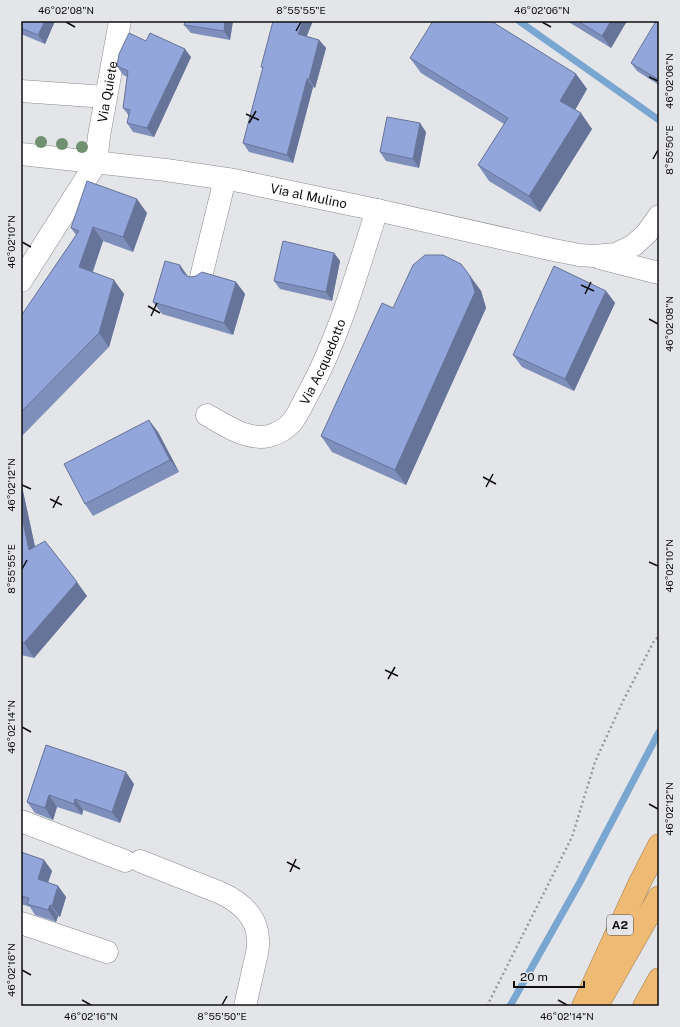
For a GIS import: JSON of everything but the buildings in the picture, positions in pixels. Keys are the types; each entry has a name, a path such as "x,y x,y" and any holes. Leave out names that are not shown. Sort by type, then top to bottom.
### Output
{"highway":[{"name":"A2","path":"583,1006 638,884 659,846"},
{"name":"A2","path":"598,1006 659,897"},
{"path":"644,1006 659,979"}],"street":[{"name":"Via Quiete","path":"96,163 99,136 120,21"},
{"path":"21,91 106,98"},
{"name":"Via al Mulino","path":"21,154 166,170 225,179 377,210 579,255 594,256 616,254 634,245 647,233 659,216"},
{"path":"21,281 96,163"},
{"path":"201,277 225,179"},
{"name":"Via Acquedotto","path":"207,415 232,429 259,437 270,436 284,430 293,422 319,373 338,329 377,210"},
{"name":"Via al Mulino","path":"594,256 659,273"},
{"path":"21,821 234,899 248,911 256,925 258,939 257,951 244,1006"},
{"path":"21,923 107,952"}],"path":[{"path":"487,1006 572,837 595,762 623,701 654,641 659,636"}],"waterway":[{"path":"519,21 659,120"},
{"path":"510,1006 580,882 659,732"}]}
